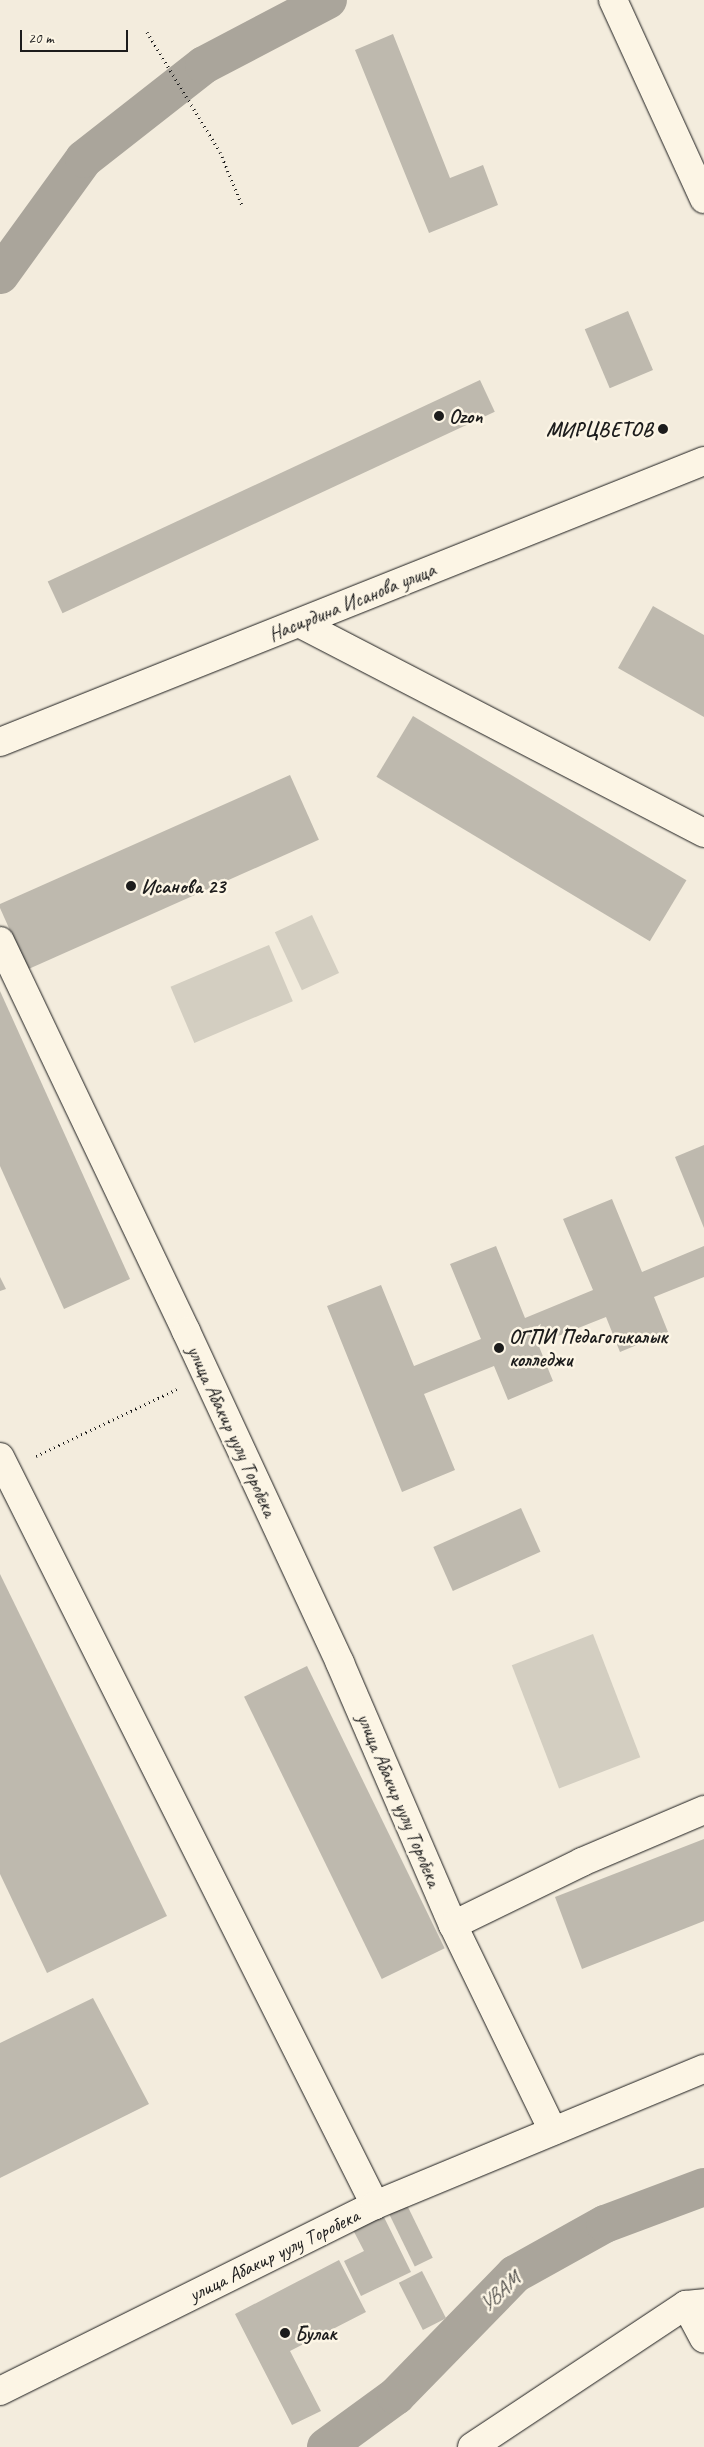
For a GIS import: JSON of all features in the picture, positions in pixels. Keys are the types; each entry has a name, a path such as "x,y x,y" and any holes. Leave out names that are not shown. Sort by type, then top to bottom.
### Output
{"street":[{"path":"613,0 704,199"},
{"name":"Насирдина Исанова улица","path":"0,742 704,461"},
{"path":"299,623 704,833"},
{"name":"улица Абакир уулу Торобека","path":"0,941 340,1663 453,1925 553,2131"},
{"path":"3,1464 375,2205"},
{"path":"453,1925 582,1862 704,1810"},
{"name":"улица Абакир уулу Торобека","path":"0,2391 375,2205 704,2069"},
{"path":"472,2447 695,2304 704,2339"}],"path":[{"path":"147,32 166,60 220,152 242,205"},
{"path":"3,1464 185,1385"}],"shaded area":[{"path":"312,915 339,973 302,990 275,932"},
{"path":"269,945 293,1001 194,1043 171,987"},
{"path":"593,1634 640,1757 559,1788 512,1665"}],"building":[{"path":"393,34 450,178 483,165 498,205 429,233 355,50"},
{"path":"628,311 653,370 610,388 585,329"},
{"path":"480,380 495,412 62,613 48,582"},
{"path":"653,606 704,635 704,717 618,668"},
{"path":"413,716 686,880 650,941 376,777"},
{"name":"Исанова 23","path":"290,775 319,840 27,970 0,904"},
{"path":"0,991 130,1279 64,1309 0,1166"},
{"path":"704,1145 704,1228 675,1157"},
{"name":"ОГПИ Педагогикалык колледжи","path":"612,1199 642,1272 704,1246 704,1277 654,1297 668,1332 620,1352 606,1317 538,1344 553,1381 508,1400 494,1366 424,1394 455,1470 402,1492 327,1306 381,1285 414,1366 481,1339 450,1264 496,1246 525,1318 593,1290 563,1219"},
{"path":"0,1277 6,1289 0,1291"},
{"path":"521,1508 541,1552 453,1591 433,1547"},
{"path":"0,1574 167,1916 47,1973 0,1874"},
{"path":"307,1666 445,1948 382,1979 244,1697"},
{"path":"704,1839 704,1921 582,1969 555,1897"},
{"path":"93,1998 149,2104 0,2178 0,2043"},
{"path":"406,2203 433,2258 415,2267 388,2212"},
{"path":"381,2211 411,2272 361,2296 344,2261 364,2251 351,2226"},
{"name":"Булак","path":"339,2260 366,2312 290,2351 321,2411 292,2425 235,2314"},
{"path":"422,2271 446,2318 423,2330 399,2283"}],"waterway":[{"path":"0,275 84,159 204,65 328,0"},
{"name":"УВАМ","path":"326,2447 396,2396 515,2274 605,2224 704,2187"}],"place":[{"name":"Ozon","path":"439,416"},
{"name":"МИРЦВЕТОВ","path":"663,429"},
{"name":"Исанова 23","path":"131,886"},
{"name":"ОГПИ Педагогикалык колледжи","path":"499,1348"},
{"name":"Булак","path":"285,2333"}]}
